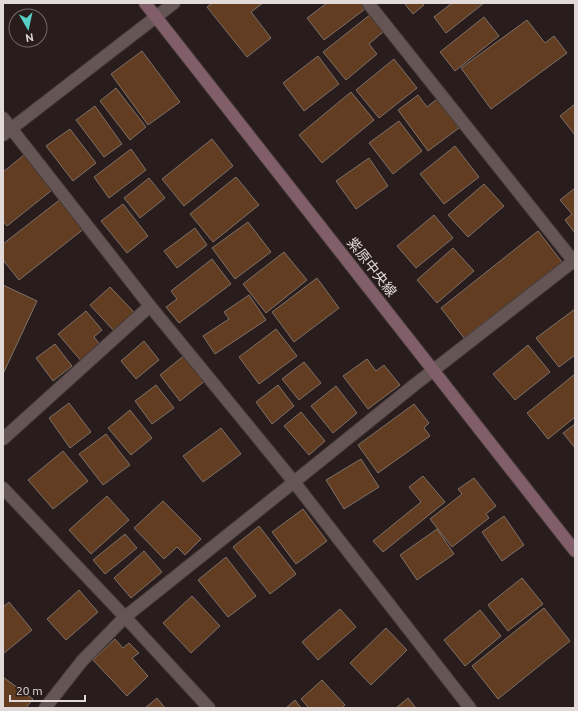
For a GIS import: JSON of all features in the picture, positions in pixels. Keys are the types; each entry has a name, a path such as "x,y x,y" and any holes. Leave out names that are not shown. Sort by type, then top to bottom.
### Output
{"street":[{"name":"紫原中央線","path":"144,3 575,551"},
{"path":"7,131 174,3"},
{"path":"45,708 82,661 125,617 433,370 575,261 368,3"},
{"path":"3,118 7,131 294,482 470,708"},
{"path":"3,439 150,306"},
{"path":"3,488 209,708"}],"building":[{"path":"212,3 263,3 251,12 271,38 247,57 207,7"},
{"path":"327,3 361,3 365,9 324,40 307,18"},
{"path":"404,3 423,3 424,5 413,14"},
{"path":"452,3 484,3 446,33 434,17"},
{"path":"371,14 384,31 369,44 377,54 346,80 323,52"},
{"path":"484,17 499,36 455,71 440,52"},
{"path":"527,20 545,43 554,36 567,53 491,109 461,68"},
{"path":"142,51 180,102 148,125 111,74"},
{"path":"318,56 339,84 304,111 283,83"},
{"path":"394,59 417,88 379,118 356,90"},
{"path":"116,88 146,127 130,140 100,101"},
{"path":"351,92 374,120 322,163 299,135"},
{"path":"418,95 427,107 437,99 459,128 428,151 398,110"},
{"path":"575,104 575,135 560,116"},
{"path":"95,106 122,144 104,157 76,120"},
{"path":"399,121 422,151 393,174 369,143"},
{"path":"70,129 96,163 73,181 46,146"},
{"path":"212,139 233,166 184,206 162,179"},
{"path":"455,146 479,177 444,204 420,174"},
{"path":"131,149 146,170 109,198 94,177"},
{"path":"24,155 52,190 7,226 3,221 3,172"},
{"path":"369,158 388,186 356,209 336,181"},
{"path":"236,177 259,205 213,242 190,214"},
{"path":"149,178 165,198 140,218 124,198"},
{"path":"484,184 504,206 468,237 448,215"},
{"path":"575,188 575,233 565,220 572,214 560,200"},
{"path":"62,198 85,228 19,280 3,260 3,244"},
{"path":"123,204 148,236 127,253 101,221"},
{"path":"434,215 453,238 416,268 397,246"},
{"path":"248,222 271,252 235,279 212,248"},
{"path":"195,228 207,245 177,268 164,251"},
{"path":"538,231 562,262 464,338 441,308"},
{"path":"453,248 474,271 437,303 417,280"},
{"path":"284,252 307,280 266,313 243,284"},
{"path":"212,259 231,284 179,323 166,307 177,299 171,291"},
{"path":"317,278 339,308 294,342 272,312"},
{"path":"3,285 37,301 3,374"},
{"path":"110,287 134,312 114,331 90,305"},
{"path":"249,295 266,320 215,354 203,336 229,319 224,312"},
{"path":"575,309 575,355 559,367 536,338"},
{"path":"86,311 102,330 94,337 102,347 83,363 58,334"},
{"path":"276,329 297,356 259,384 239,357"},
{"path":"144,341 159,360 136,379 121,361"},
{"path":"55,344 72,366 53,381 36,358"},
{"path":"528,345 550,372 515,400 493,374"},
{"path":"186,354 206,380 180,401 160,375"},
{"path":"367,359 376,371 384,365 400,385 368,409 343,376"},
{"path":"304,362 321,383 299,400 282,379"},
{"path":"575,374 575,417 548,439 527,413"},
{"path":"156,385 174,408 152,424 135,401"},
{"path":"278,385 294,406 272,424 256,402"},
{"path":"336,386 357,413 333,433 311,406"},
{"path":"69,403 91,432 70,448 49,418"},
{"path":"414,404 429,423 424,428 430,436 378,473 358,445"},
{"path":"130,410 152,438 131,455 108,428"},
{"path":"301,412 325,441 309,455 284,426"},
{"path":"575,424 575,448 563,433"},
{"path":"221,428 241,454 203,482 183,456"},
{"path":"106,434 130,465 103,485 79,454"},
{"path":"63,451 88,481 53,509 28,480"},
{"path":"361,459 379,487 344,509 326,480"},
{"path":"423,476 445,502 383,552 373,541 421,502 409,487"},
{"path":"474,478 496,506 486,514 489,518 452,547 430,519 462,494 458,489"},
{"path":"107,496 129,520 91,554 69,530"},
{"path":"163,501 201,539 185,555 177,547 164,559 134,528"},
{"path":"303,509 327,541 296,564 272,532"},
{"path":"504,516 524,545 502,561 482,532"},
{"path":"259,526 296,574 270,594 233,547"},
{"path":"437,529 454,554 417,580 400,555"},
{"path":"125,534 137,548 105,574 93,560"},
{"path":"144,551 162,572 131,598 114,578"},
{"path":"226,557 256,596 228,617 198,580"},
{"path":"522,578 543,604 508,631 488,605"},
{"path":"79,590 98,612 66,640 47,619"},
{"path":"192,596 220,626 191,653 163,623"},
{"path":"9,602 32,630 3,654 3,607"},
{"path":"544,608 570,641 498,699 472,666"},
{"path":"340,609 356,627 318,660 302,642"},
{"path":"480,610 501,636 465,666 444,640"},
{"path":"386,628 407,650 371,685 350,663"},
{"path":"115,639 123,648 129,643 139,653 132,658 148,676 127,696 93,660"},
{"path":"3,677 33,699 26,708 3,708"},
{"path":"322,680 345,705 342,708 309,708 301,699"},
{"path":"157,698 165,708 145,708"},
{"path":"408,698 416,708 396,708"},
{"path":"295,700 301,708 286,708"}]}
